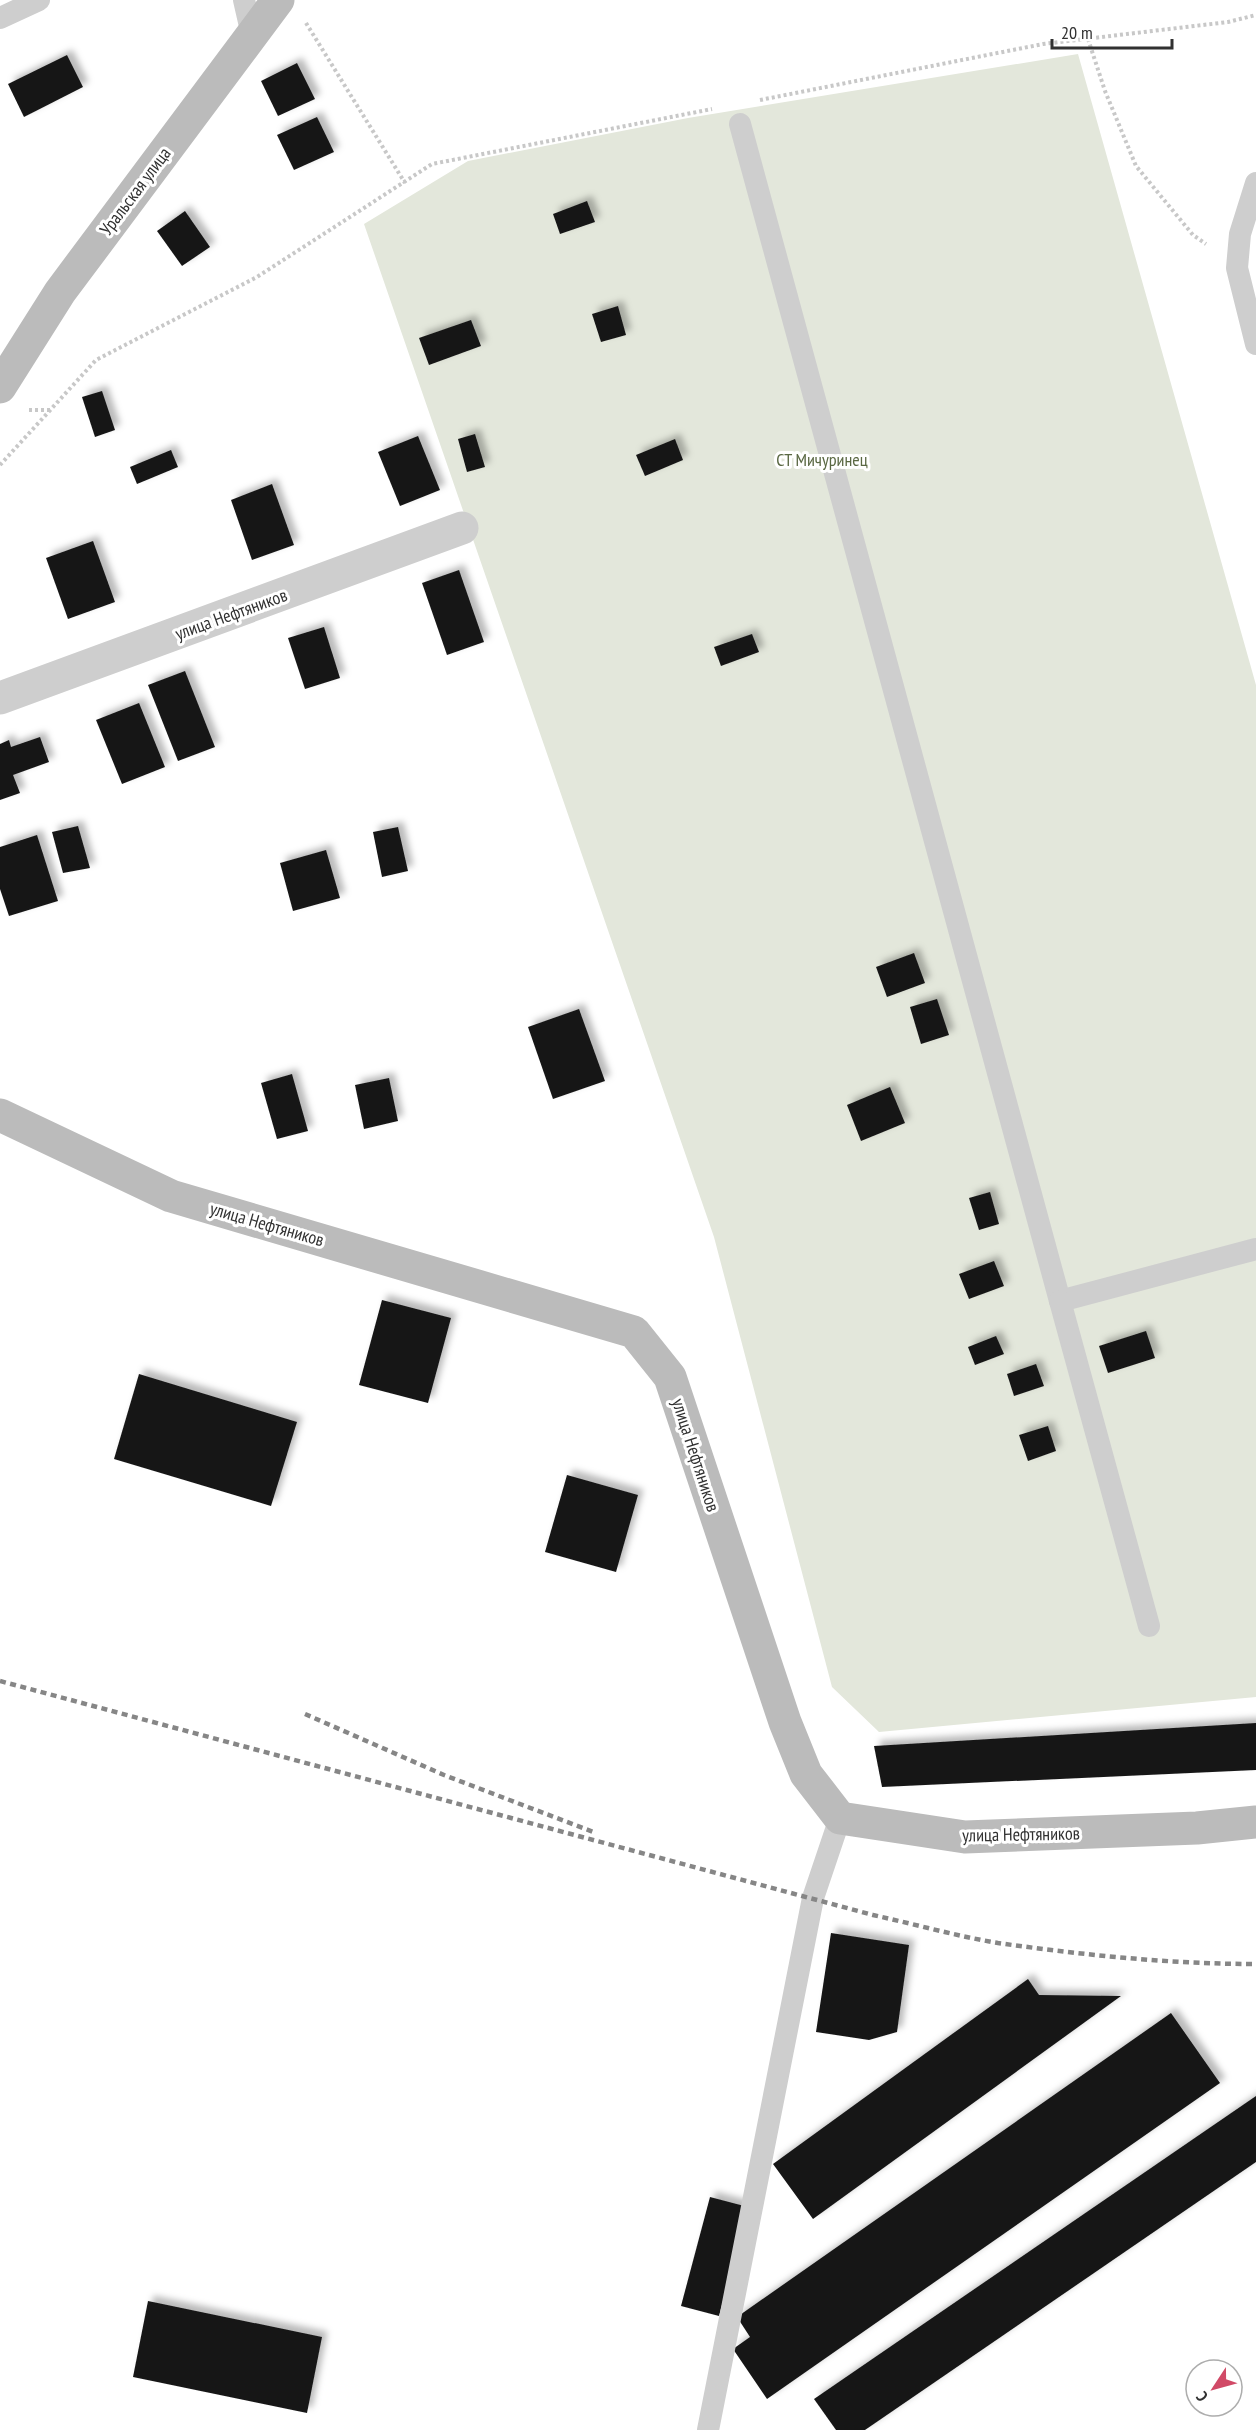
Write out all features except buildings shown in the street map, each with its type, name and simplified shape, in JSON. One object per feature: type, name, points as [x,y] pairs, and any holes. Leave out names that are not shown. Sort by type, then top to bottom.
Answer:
[{"type":"street","name":"Уральская улица","points":[[0,387],[60,292],[278,0]]},
{"type":"street","name":"улица Нефтяников","points":[[0,698],[462,528]]},
{"type":"street","name":"улица Нефтяников","points":[[0,1115],[171,1196],[634,1332],[670,1377],[785,1722],[806,1773],[840,1818],[965,1837],[1197,1828],[1256,1822]]},
{"type":"lane","points":[[0,18],[39,0]]},
{"type":"lane","points":[[244,0],[252,35]]},
{"type":"lane","points":[[740,124],[1149,1626]]},
{"type":"lane","points":[[1256,183],[1240,234],[1237,268],[1256,344]]},
{"type":"lane","points":[[1060,1301],[1256,1249]]},
{"type":"lane","points":[[708,2430],[813,1898],[840,1818]]},
{"type":"path","points":[[749,102],[1043,44],[1228,22],[1256,15]]},
{"type":"path","points":[[304,19],[405,183]]},
{"type":"path","points":[[1088,39],[1105,91],[1136,166],[1193,235],[1237,268]]},
{"type":"path","points":[[0,465],[96,360],[257,277],[366,204],[405,183],[432,164],[714,109]]},
{"type":"green space","name":"СТ Мичуринец","points":[[1078,54],[1256,685],[1256,1697],[879,1732],[832,1687],[714,1237],[364,224],[468,161],[688,118]]},
{"type":"railway","points":[[0,1681],[873,1915],[951,1933],[998,1943],[1094,1955],[1159,1961],[1256,1964]]},
{"type":"railway","points":[[305,1714],[444,1775],[596,1833]]}]
